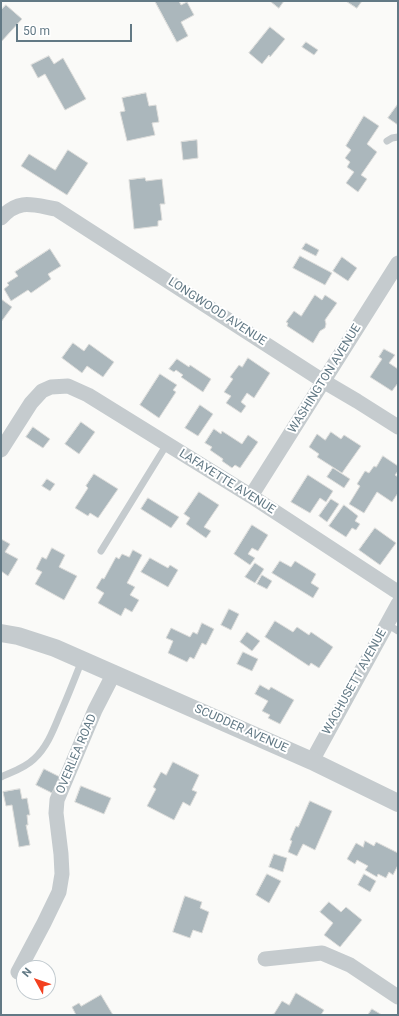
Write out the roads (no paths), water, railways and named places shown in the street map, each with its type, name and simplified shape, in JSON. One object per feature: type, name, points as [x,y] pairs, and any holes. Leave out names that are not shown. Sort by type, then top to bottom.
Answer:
[{"type":"street","name":"LONGWOOD AVENUE","points":[[1,217],[12,208],[25,203],[56,209],[323,381],[398,427]]},
{"type":"street","name":"WASHINGTON AVENUE","points":[[251,496],[398,263]]},
{"type":"street","name":"LAFAYETTE AVENUE","points":[[1,450],[31,403],[42,391],[51,387],[68,386],[88,395],[168,444],[398,592]]},
{"type":"street","name":"WACHUSETT AVENUE","points":[[312,761],[392,627],[398,604]]},
{"type":"street","name":"SCUDDER AVENUE","points":[[1,633],[18,636],[55,648],[82,659],[312,761],[398,803]]},
{"type":"street","name":"OVERLEA ROAD","points":[[24,960],[60,892],[62,867],[56,813],[57,800],[96,710],[114,673]]},
{"type":"street","points":[[265,959],[322,953],[350,965],[398,997]]},
{"type":"lane","points":[[387,141],[398,137]]},
{"type":"lane","points":[[101,551],[168,444]]},
{"type":"lane","points":[[1,777],[18,770],[33,760],[45,747],[70,693],[82,659]]}]
